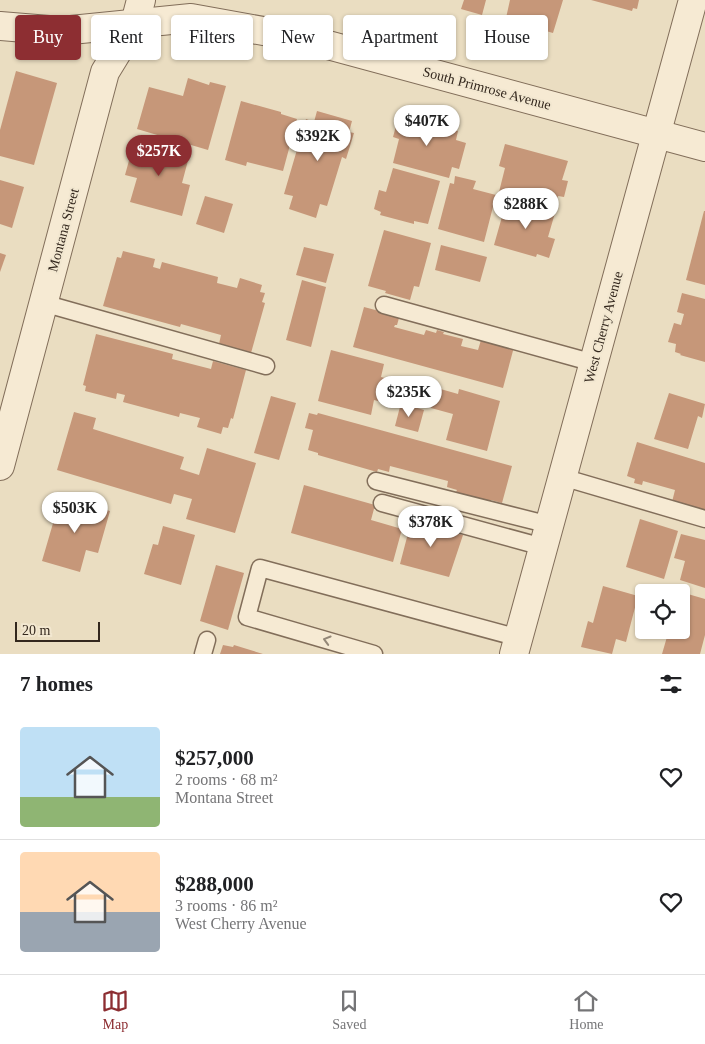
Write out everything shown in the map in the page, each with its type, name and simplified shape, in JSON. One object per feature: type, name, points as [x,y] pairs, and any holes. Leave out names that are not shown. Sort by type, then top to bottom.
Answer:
[{"type":"street","name":"West Cherry Avenue","points":[[516,646],[693,0]]},
{"type":"street","name":"South Primrose Avenue","points":[[0,26],[61,31],[138,12],[191,18],[302,38],[705,146]]},
{"type":"street","name":"Montana Street","points":[[0,466],[105,72],[138,12]]},
{"type":"lane","points":[[43,303],[266,366]]},
{"type":"lane","points":[[384,304],[594,363]]},
{"type":"lane","points":[[562,477],[705,518]]},
{"type":"lane","points":[[376,481],[546,536]]},
{"type":"lane","points":[[382,503],[546,536]]},
{"type":"lane","points":[[374,654],[247,617],[260,568],[516,646]]},
{"type":"building","points":[[464,0],[486,0],[482,15],[461,9]]},
{"type":"building","points":[[510,0],[563,0],[553,33],[548,32],[548,15],[507,15]]},
{"type":"building","points":[[591,0],[639,0],[637,9],[633,8],[632,11]]},
{"type":"building","points":[[16,71],[57,83],[34,165],[0,156],[0,130]]},
{"type":"building","points":[[188,78],[209,85],[210,82],[226,86],[208,150],[137,129],[149,87],[183,96]]},
{"type":"building","points":[[241,101],[281,112],[281,114],[297,119],[283,171],[247,162],[246,166],[225,160]]},
{"type":"building","points":[[317,111],[352,121],[349,132],[354,133],[346,159],[342,157],[327,206],[320,204],[316,218],[289,209],[293,196],[284,194],[306,119],[314,122]]},
{"type":"building","points":[[399,115],[458,131],[456,140],[466,143],[459,169],[452,167],[449,178],[393,163],[399,139],[393,137]]},
{"type":"building","points":[[135,139],[190,153],[182,183],[190,185],[182,216],[130,202],[137,178],[125,175]]},
{"type":"building","points":[[505,144],[568,161],[562,180],[568,181],[564,197],[558,196],[555,207],[499,192],[505,168],[499,166]]},
{"type":"building","points":[[393,168],[440,181],[428,224],[414,221],[414,224],[380,215],[381,212],[374,209],[379,190],[386,192]]},
{"type":"building","points":[[455,176],[476,181],[473,189],[496,195],[484,242],[438,229],[450,183],[454,184]]},
{"type":"building","points":[[0,180],[24,187],[12,228],[0,224]]},
{"type":"building","points":[[205,196],[233,204],[224,233],[196,224]]},
{"type":"building","points":[[507,199],[555,213],[548,237],[555,239],[549,258],[537,254],[536,257],[494,245]]},
{"type":"building","points":[[705,211],[705,285],[686,280]]},
{"type":"building","points":[[384,230],[431,243],[419,287],[414,286],[410,300],[368,286]]},
{"type":"building","points":[[441,245],[487,257],[480,282],[435,270]]},
{"type":"building","points":[[304,247],[334,254],[326,283],[296,275]]},
{"type":"building","points":[[123,251],[155,259],[153,267],[160,269],[162,262],[218,277],[217,283],[237,288],[240,278],[262,285],[260,292],[265,293],[262,302],[265,303],[251,353],[219,344],[221,335],[181,324],[180,327],[103,306],[117,257],[121,258]]},
{"type":"building","points":[[0,253],[6,255],[0,272]]},
{"type":"building","points":[[302,280],[326,287],[311,347],[286,340]]},
{"type":"building","points":[[682,293],[705,299],[705,362],[680,355],[675,352],[676,344],[668,342],[674,323],[681,325],[684,314],[677,312]]},
{"type":"building","points":[[364,307],[398,316],[397,325],[394,327],[424,335],[426,330],[436,333],[437,330],[444,332],[443,334],[463,339],[461,346],[478,350],[481,340],[514,347],[503,388],[353,347]]},
{"type":"building","points":[[96,334],[173,354],[172,359],[211,369],[213,361],[246,370],[233,419],[231,418],[228,428],[223,427],[221,434],[197,427],[200,418],[180,413],[179,417],[123,402],[125,395],[117,393],[116,399],[85,391],[86,386],[83,385]]},
{"type":"building","points":[[331,350],[384,364],[381,377],[388,379],[382,402],[374,400],[371,415],[318,401]]},
{"type":"building","points":[[437,388],[458,394],[459,389],[500,401],[487,451],[446,440],[453,414],[431,408]]},
{"type":"building","points":[[669,393],[705,404],[702,418],[698,416],[688,449],[654,439]]},
{"type":"building","points":[[271,396],[296,403],[279,460],[254,453]]},
{"type":"building","points":[[401,403],[424,410],[418,432],[395,426]]},
{"type":"building","points":[[74,412],[96,418],[93,429],[184,457],[180,469],[199,475],[207,448],[256,463],[235,533],[186,519],[192,499],[174,494],[171,504],[57,470]]},
{"type":"building","points":[[309,413],[317,415],[318,413],[512,466],[502,503],[491,500],[491,502],[456,492],[457,490],[447,487],[448,481],[390,466],[389,472],[378,469],[377,472],[318,455],[318,453],[308,450],[313,430],[305,428]]},
{"type":"building","points":[[637,442],[705,463],[705,512],[672,502],[675,490],[643,481],[642,485],[634,483],[635,479],[627,476]]},
{"type":"building","points":[[304,485],[375,505],[371,520],[402,529],[393,562],[291,533]]},
{"type":"building","points":[[61,496],[110,511],[98,553],[86,550],[80,572],[42,561]]},
{"type":"building","points":[[412,518],[452,529],[451,532],[463,535],[449,577],[400,564]]},
{"type":"building","points":[[640,519],[678,531],[664,579],[626,567]]},
{"type":"building","points":[[163,526],[195,535],[181,585],[144,574],[153,544],[158,545]]},
{"type":"building","points":[[681,534],[705,540],[705,588],[680,580],[685,561],[674,558]]},
{"type":"building","points":[[216,565],[244,573],[228,630],[200,621]]},
{"type":"building","points":[[603,586],[635,595],[635,608],[626,642],[616,639],[612,654],[581,647],[588,621],[593,623]]},
{"type":"building","points":[[690,595],[705,599],[705,635],[700,654],[662,654],[666,639],[690,639]]},
{"type":"building","points":[[223,645],[233,647],[234,645],[263,654],[220,654]]}]
